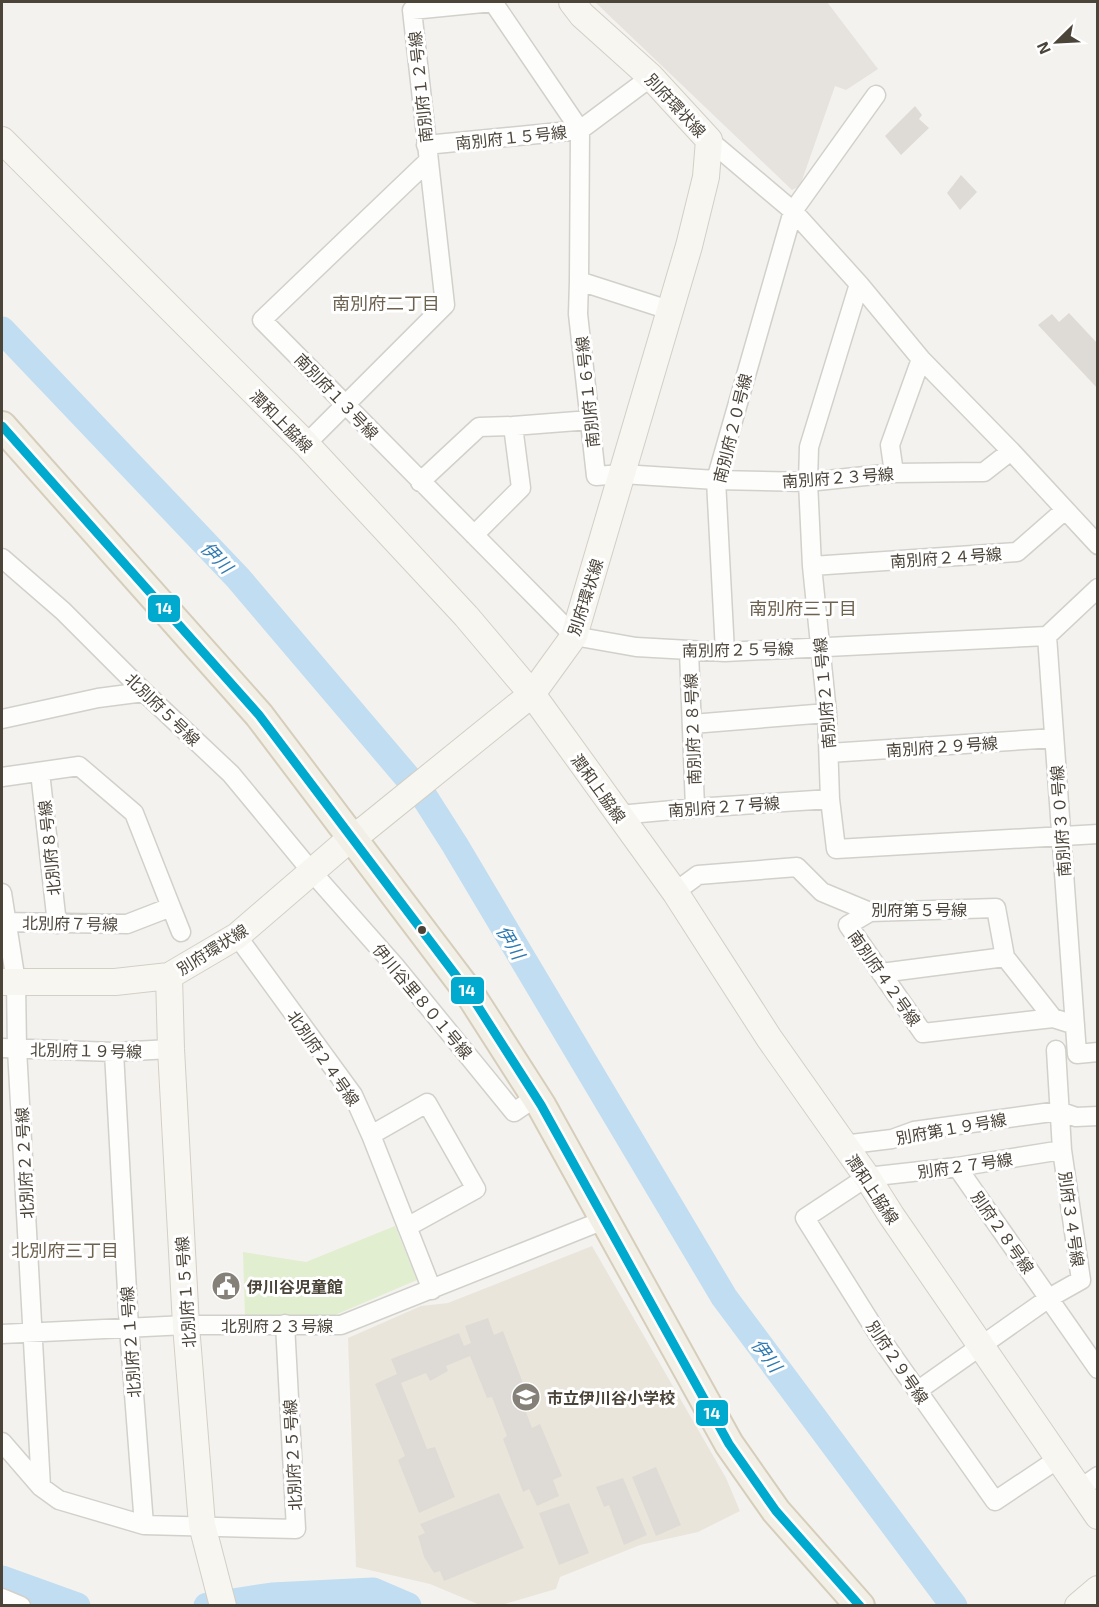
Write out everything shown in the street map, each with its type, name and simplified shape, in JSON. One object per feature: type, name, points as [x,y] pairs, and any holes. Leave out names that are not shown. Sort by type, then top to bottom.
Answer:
[{"type":"main road","points":[[2,426],[260,715],[358,833],[470,994],[536,1097],[729,1444],[776,1511],[860,1605]]},
{"type":"street","name":"南別府１２号線","points":[[306,444],[446,305],[412,10],[493,2],[580,130]]},
{"type":"street","name":"別府環状線","points":[[9,982],[115,982],[169,976],[237,936],[358,833],[532,694],[574,636],[688,246],[706,177],[709,140],[651,77],[582,15],[572,2]]},
{"type":"street","name":"南別府１５号線","points":[[427,153],[580,130],[651,77]]},
{"type":"street","name":"南別府２０号線","points":[[725,652],[716,480],[793,211],[876,95]]},
{"type":"street","points":[[580,130],[579,281],[669,310]]},
{"type":"street","name":"潤和上脇線","points":[[2,140],[306,444],[465,616],[532,694],[675,892],[769,1038],[867,1176],[891,1215],[1058,1459],[1088,1483],[1098,1516]]},
{"type":"street","points":[[709,140],[793,211],[859,284],[921,359],[1011,450],[1098,545]]},
{"type":"street","name":"南別府１３号線","points":[[427,153],[262,320],[574,636]]},
{"type":"street","name":"南別府１６号線","points":[[579,281],[578,314],[596,476],[622,474]]},
{"type":"street","name":"南別府２１号線","points":[[859,284],[809,447],[808,482],[812,566],[827,713],[830,799],[837,849],[1098,834]]},
{"type":"street","points":[[894,473],[890,445],[921,359]]},
{"type":"street","points":[[420,482],[479,427],[590,420]]},
{"type":"street","points":[[474,536],[521,488],[513,426]]},
{"type":"street","name":"南別府２３号線","points":[[622,474],[716,480],[808,482],[894,473],[984,472],[1011,450]]},
{"type":"street","name":"南別府２４号線","points":[[812,566],[1017,552],[1065,510]]},
{"type":"street","name":"北別府５号線","points":[[2,558],[63,611],[231,774],[312,872]]},
{"type":"street","points":[[1047,636],[1098,588]]},
{"type":"street","name":"南別府２５号線","points":[[574,636],[636,647],[725,652],[1047,636]]},
{"type":"street","name":"南別府３０号線","points":[[1047,636],[1077,1054],[1098,1052]]},
{"type":"street","name":"南別府２８号線","points":[[689,651],[695,808]]},
{"type":"street","points":[[2,719],[98,698],[144,692]]},
{"type":"street","points":[[692,724],[827,713]]},
{"type":"street","name":"南別府２９号線","points":[[829,753],[1054,738]]},
{"type":"street","points":[[2,777],[79,766],[134,813],[182,932]]},
{"type":"street","name":"北別府８号線","points":[[40,772],[57,924]]},
{"type":"street","name":"南別府２７号線","points":[[619,815],[830,799]]},
{"type":"street","name":"別府第５号線","points":[[675,892],[698,875],[797,867],[822,892],[870,912],[996,908],[1005,957],[1053,1018]]},
{"type":"street","name":"伊川谷里８０１号線","points":[[312,872],[395,966],[514,1112],[536,1097]]},
{"type":"street","name":"北別府２２号線","points":[[2,893],[9,982],[9,1048],[34,1332],[41,1487]]},
{"type":"street","name":"北別府７号線","points":[[4,922],[127,924],[171,907]]},
{"type":"street","name":"南別府４２号線","points":[[870,912],[848,925],[923,1033],[1053,1018]]},
{"type":"street","name":"北別府２４号線","points":[[237,936],[353,1095],[432,1290]]},
{"type":"street","points":[[881,973],[1005,957]]},
{"type":"street","name":"北別府１５号線","points":[[169,976],[186,1325],[202,1525],[221,1598]]},
{"type":"street","points":[[1053,1018],[1075,1025]]},
{"type":"street","name":"北別府１９号線","points":[[9,1048],[114,1052],[171,1050]]},
{"type":"street","points":[[1056,1050],[1059,1110],[1076,1117],[1098,1116]]},
{"type":"street","name":"北別府２１号線","points":[[114,1052],[129,1328],[144,1525]]},
{"type":"street","points":[[371,1135],[427,1103],[476,1189],[407,1227]]},
{"type":"street","name":"別府第１９号線","points":[[843,1145],[892,1139],[914,1131],[1059,1110]]},
{"type":"street","name":"別府３４号線","points":[[917,1391],[1049,1298],[1081,1280],[1062,1150],[1059,1110]]},
{"type":"street","name":"別府２７号線","points":[[867,1176],[957,1167],[1062,1150]]},
{"type":"street","name":"別府２８号線","points":[[957,1167],[1098,1370]]},
{"type":"street","name":"別府２９号線","points":[[867,1176],[806,1218],[881,1339],[995,1501],[1058,1459]]},
{"type":"street","name":"北別府２３号線","points":[[2,1334],[186,1325],[341,1325],[604,1220]]},
{"type":"street","name":"北別府２５号線","points":[[202,1525],[296,1528],[285,1324]]},
{"type":"street","points":[[2,1442],[41,1487],[59,1500],[144,1525],[202,1525]]},
{"type":"street","points":[[1078,1605],[1098,1589]]},
{"type":"street","points":[[2,1598],[21,1605]]},
{"type":"shaded area","points":[[595,2],[827,2],[878,69],[846,90],[835,86],[800,186],[792,190]]},
{"type":"shaded area","points":[[592,1246],[726,1478],[740,1511],[698,1532],[640,1545],[560,1577],[556,1589],[501,1605],[480,1605],[430,1584],[356,1567],[348,1338],[421,1306],[448,1303]]},
{"type":"green space","points":[[395,1226],[417,1280],[335,1315],[245,1316],[243,1252],[306,1262]]},
{"type":"building","points":[[915,106],[922,115],[919,119],[929,128],[901,155],[885,136]]},
{"type":"building","points":[[961,175],[977,192],[960,210],[947,193]]},
{"type":"building","points":[[1069,313],[1098,344],[1098,389],[1038,325],[1052,314],[1059,322]]},
{"type":"building","points":[[488,1318],[494,1335],[503,1331],[523,1383],[516,1386],[532,1428],[540,1424],[562,1476],[553,1480],[559,1496],[537,1506],[529,1489],[523,1492],[503,1439],[507,1436],[492,1397],[487,1398],[470,1356],[446,1366],[448,1371],[430,1381],[426,1373],[401,1383],[427,1449],[435,1447],[455,1497],[419,1513],[398,1460],[405,1456],[375,1384],[397,1374],[391,1359],[459,1333],[464,1346],[471,1343],[465,1326]]},
{"type":"building","points":[[656,1467],[681,1525],[656,1536],[632,1477]]},
{"type":"building","points":[[623,1478],[647,1535],[624,1545],[609,1505],[604,1507],[596,1487]]},
{"type":"building","points":[[499,1493],[524,1548],[444,1581],[440,1571],[434,1573],[424,1557],[418,1536],[425,1533],[420,1524]]},
{"type":"building","points":[[569,1503],[589,1553],[559,1565],[539,1513]]},
{"type":"waterway","name":"伊川","points":[[2,330],[238,578],[425,798],[724,1297],[954,1606]]},
{"type":"waterway","points":[[2,1579],[77,1606]]},
{"type":"waterway","points":[[207,1606],[272,1596],[373,1591],[408,1606]]},
{"type":"transit line","name":"14","points":[[2,426],[259,715],[470,994],[541,1105],[729,1444],[776,1511],[860,1606]]},
{"type":"place","name":"伊川谷児童館","points":[[226,1286]]},
{"type":"place","name":"市立伊川谷小学校","points":[[526,1397]]},
{"type":"district","name":"南別府二丁目","points":[[386,303]]},
{"type":"district","name":"南別府三丁目","points":[[803,608]]},
{"type":"district","name":"北別府三丁目","points":[[65,1250]]}]
